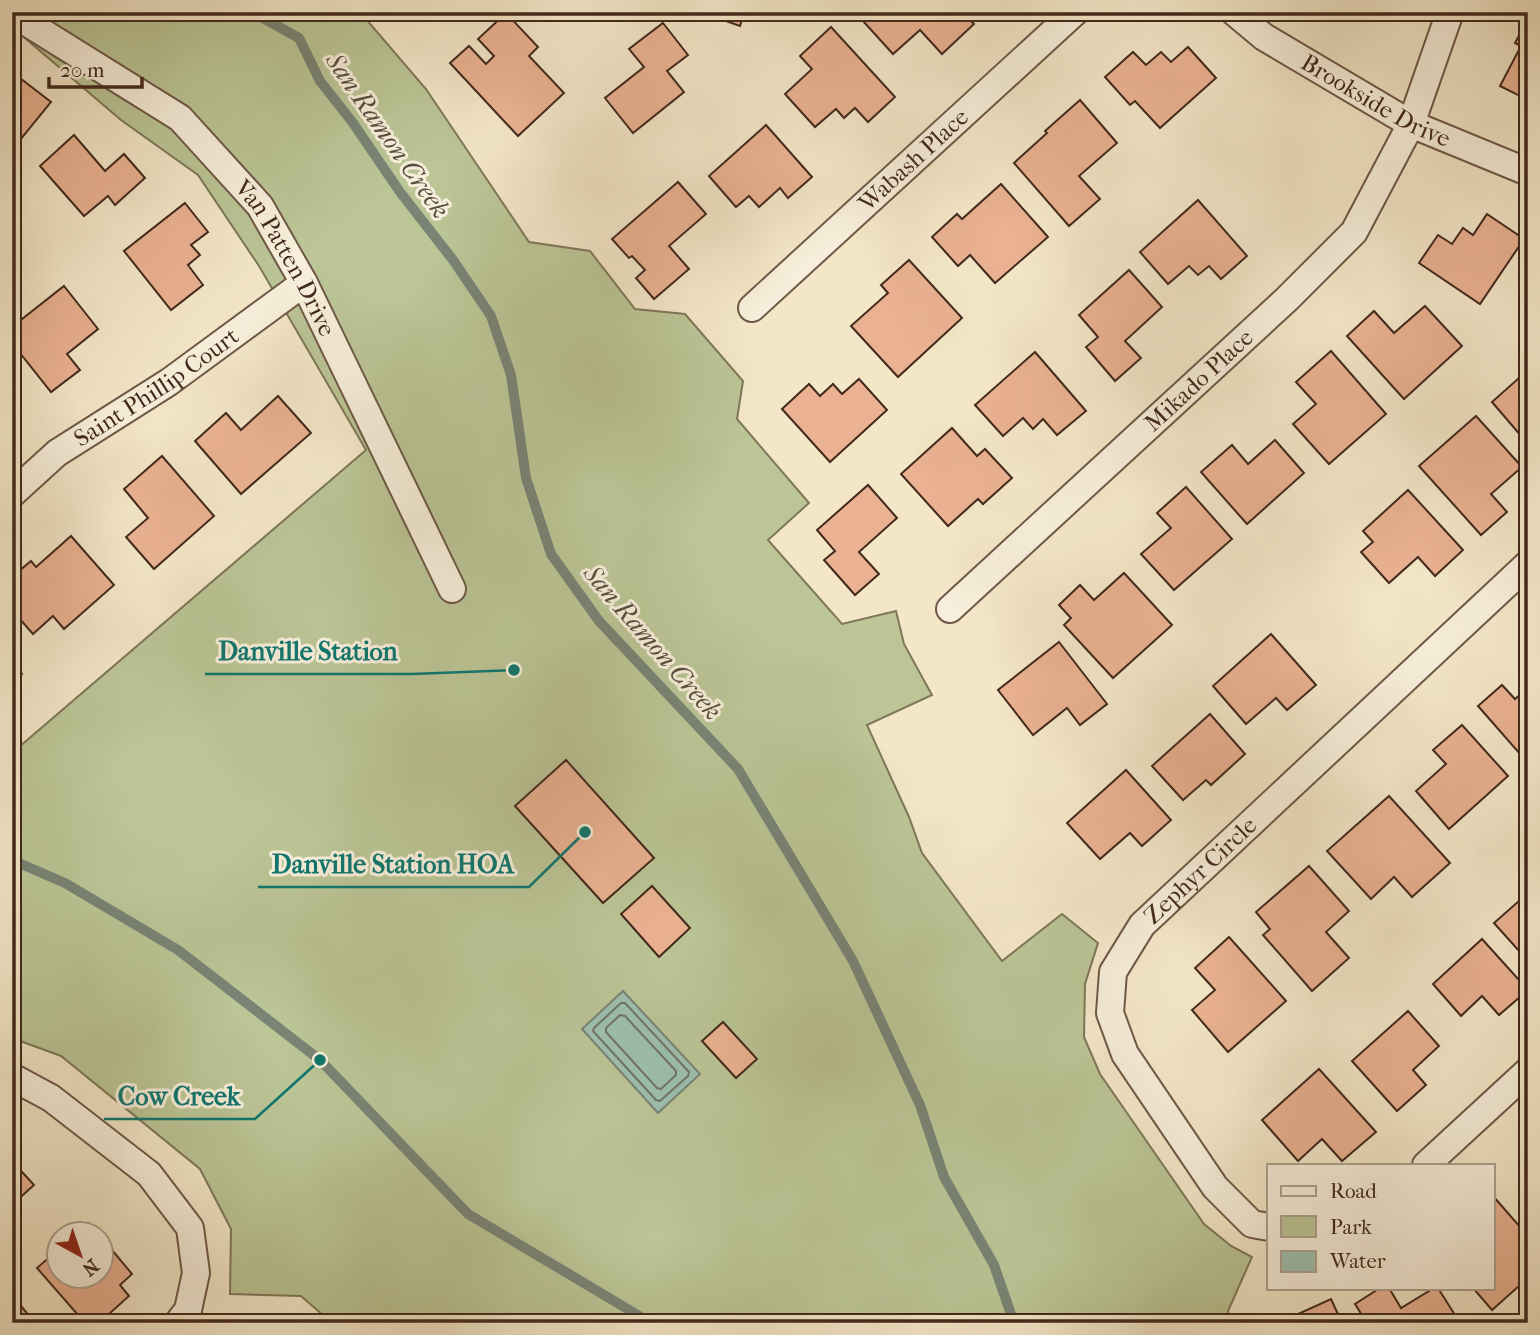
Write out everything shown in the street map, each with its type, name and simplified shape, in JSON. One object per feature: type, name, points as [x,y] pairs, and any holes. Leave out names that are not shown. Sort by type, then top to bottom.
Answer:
[{"type":"street","name":"Van Patten Drive","points":[[15,12],[26,22],[180,118],[260,206],[304,283],[452,589]]},
{"type":"street","name":"Wabash Place","points":[[752,308],[1075,12]]},
{"type":"street","name":"Brookside Drive","points":[[1234,12],[1264,37],[1411,124],[1528,173]]},
{"type":"street","name":"Mikado Place","points":[[950,608],[1287,299],[1354,232],[1411,124],[1450,12]]},
{"type":"street","name":"Saint Phillip Court","points":[[12,494],[57,453],[169,382],[304,283]]},
{"type":"street","name":"Zephyr Circle","points":[[1267,1227],[1252,1224],[1215,1186],[1125,1054],[1110,1013],[1113,972],[1142,925],[1528,564]]},
{"type":"street","points":[[1427,1164],[1528,1071]]},
{"type":"street","points":[[12,1077],[51,1098],[149,1174],[190,1228],[196,1273],[188,1310],[178,1323]]},
{"type":"green space","points":[[12,12],[360,12],[426,89],[529,242],[590,251],[635,309],[685,314],[743,381],[737,419],[809,503],[768,540],[842,624],[896,611],[904,644],[932,695],[867,725],[909,817],[922,853],[1002,961],[1062,914],[1098,943],[1085,984],[1084,1037],[1100,1074],[1204,1224],[1231,1246],[1252,1257],[1228,1311],[1232,1323],[332,1323],[301,1296],[230,1294],[231,1229],[200,1169],[61,1056],[12,1038],[12,753],[366,450],[259,266],[198,175],[121,120],[12,27]]},
{"type":"water","points":[[623,991],[700,1074],[658,1113],[582,1029]]},
{"type":"building","points":[[700,12],[744,12],[740,26]]},
{"type":"building","points":[[873,12],[962,12],[974,24],[942,54],[920,30],[893,54],[863,21]]},
{"type":"building","points":[[506,13],[538,47],[529,56],[564,93],[518,136],[450,63],[469,46],[486,64],[494,56],[478,39]]},
{"type":"building","points":[[1528,18],[1528,100],[1500,86],[1521,46],[1515,43]]},
{"type":"building","points":[[663,23],[688,55],[667,71],[684,92],[633,133],[605,98],[644,67],[629,49]]},
{"type":"building","points":[[831,27],[895,97],[868,122],[855,108],[844,118],[836,109],[815,127],[785,94],[812,69],[800,56]]},
{"type":"building","points":[[1188,47],[1216,78],[1160,128],[1135,101],[1130,105],[1105,77],[1133,52],[1146,65],[1161,52],[1171,62]]},
{"type":"building","points":[[16,75],[51,102],[12,150],[12,80]]},
{"type":"building","points":[[1080,100],[1117,143],[1079,176],[1100,199],[1069,226],[1014,163]]},
{"type":"building","points":[[766,125],[812,177],[788,198],[780,188],[759,207],[749,196],[736,207],[709,176]]},
{"type":"building","points":[[74,135],[105,171],[124,154],[145,178],[115,205],[108,196],[84,216],[40,166]]},
{"type":"building","points":[[678,182],[706,214],[669,246],[689,269],[654,299],[636,278],[645,270],[632,256],[629,258],[612,239]]},
{"type":"building","points":[[1001,184],[1048,237],[995,283],[970,255],[958,266],[932,237],[957,214],[962,219]]},
{"type":"building","points":[[1198,200],[1247,256],[1221,279],[1209,266],[1198,275],[1189,266],[1168,284],[1140,252]]},
{"type":"building","points":[[185,203],[208,232],[191,245],[200,255],[188,265],[203,285],[171,310],[124,251]]},
{"type":"building","points":[[1487,214],[1524,239],[1480,304],[1419,263],[1438,235],[1452,244],[1463,228],[1473,235]]},
{"type":"building","points":[[909,260],[962,318],[898,377],[851,326],[888,293],[881,285]]},
{"type":"building","points":[[1129,270],[1162,307],[1125,341],[1141,358],[1115,381],[1086,347],[1098,337],[1079,315]]},
{"type":"building","points":[[64,286],[98,329],[67,354],[80,370],[51,392],[12,343],[12,327]]},
{"type":"building","points":[[1425,306],[1462,346],[1404,399],[1347,336],[1374,311],[1394,333]]},
{"type":"building","points":[[1331,351],[1386,414],[1329,464],[1293,424],[1316,404],[1296,382]]},
{"type":"building","points":[[1035,352],[1086,411],[1057,435],[1043,419],[1033,429],[1023,418],[1003,436],[975,405]]},
{"type":"building","points":[[1528,370],[1528,432],[1522,437],[1492,402]]},
{"type":"building","points":[[859,379],[887,410],[830,462],[782,409],[809,384],[820,396],[833,384],[842,394]]},
{"type":"building","points":[[278,396],[311,433],[241,494],[195,441],[226,413],[241,430]]},
{"type":"building","points":[[1476,416],[1522,467],[1491,494],[1507,512],[1481,535],[1419,466]]},
{"type":"building","points":[[952,428],[977,456],[985,449],[1012,478],[983,504],[978,499],[948,526],[901,474]]},
{"type":"building","points":[[1275,440],[1304,473],[1247,524],[1201,472],[1232,445],[1248,464]]},
{"type":"building","points":[[162,456],[214,516],[154,569],[126,537],[148,518],[124,489]]},
{"type":"building","points":[[868,485],[897,518],[859,552],[879,574],[855,595],[824,560],[835,551],[817,530]]},
{"type":"building","points":[[1186,487],[1232,539],[1174,590],[1141,554],[1171,528],[1157,513]]},
{"type":"building","points":[[1408,490],[1463,550],[1435,576],[1418,557],[1389,583],[1361,552],[1373,542],[1363,531]]},
{"type":"building","points":[[71,536],[114,585],[64,629],[53,616],[33,634],[12,610],[12,577],[31,561],[36,567]]},
{"type":"building","points":[[1124,573],[1172,625],[1113,678],[1064,625],[1071,618],[1059,605],[1080,585],[1094,600]]},
{"type":"building","points":[[1271,634],[1316,685],[1287,710],[1276,698],[1246,724],[1213,686]]},
{"type":"building","points":[[1059,642],[1107,704],[1080,725],[1067,708],[1033,735],[998,690]]},
{"type":"building","points":[[12,663],[22,674],[12,683]]},
{"type":"building","points":[[1502,685],[1515,699],[1528,688],[1528,763],[1478,706]]},
{"type":"building","points":[[1210,714],[1245,754],[1211,785],[1206,780],[1183,800],[1152,766]]},
{"type":"building","points":[[1462,725],[1508,776],[1449,829],[1416,791],[1446,764],[1433,750]]},
{"type":"building","points":[[566,760],[654,858],[603,903],[515,806]]},
{"type":"building","points":[[1126,770],[1171,820],[1142,846],[1130,833],[1100,859],[1067,823]]},
{"type":"building","points":[[1389,796],[1450,863],[1412,897],[1394,877],[1371,899],[1327,851]]},
{"type":"building","points":[[1309,866],[1349,911],[1326,932],[1349,958],[1312,991],[1263,935],[1270,929],[1256,912]]},
{"type":"building","points":[[652,886],[690,928],[659,957],[621,914]]},
{"type":"building","points":[[1528,893],[1528,961],[1494,923]]},
{"type":"building","points":[[1229,937],[1286,1001],[1228,1052],[1192,1010],[1215,990],[1195,968]]},
{"type":"building","points":[[1482,939],[1528,990],[1499,1015],[1482,996],[1461,1016],[1433,984]]},
{"type":"building","points":[[1408,1011],[1439,1046],[1413,1070],[1426,1085],[1397,1111],[1352,1061]]},
{"type":"building","points":[[723,1022],[757,1059],[736,1078],[702,1041]]},
{"type":"building","points":[[1319,1069],[1376,1132],[1342,1161],[1322,1139],[1298,1161],[1262,1120]]},
{"type":"building","points":[[12,1161],[34,1185],[12,1205]]},
{"type":"building","points":[[1494,1197],[1528,1236],[1528,1278],[1492,1310],[1475,1290],[1494,1290]]},
{"type":"building","points":[[116,1255],[132,1274],[120,1285],[129,1296],[99,1323],[85,1323],[56,1290],[116,1290]]},
{"type":"building","points":[[46,1260],[46,1278],[37,1268]]},
{"type":"building","points":[[1377,1290],[1390,1290],[1401,1308],[1431,1290],[1439,1290],[1460,1323],[1367,1323],[1355,1304]]},
{"type":"building","points":[[12,1295],[35,1323],[12,1323]]},
{"type":"building","points":[[1331,1299],[1342,1323],[1302,1323],[1298,1314]]},
{"type":"waterway","name":"San Ramon Creek","points":[[252,12],[299,38],[320,81],[453,260],[491,316],[511,375],[526,478],[551,554],[599,621],[738,769],[853,961],[920,1105],[944,1177],[994,1265],[1014,1323]]},
{"type":"waterway","points":[[12,860],[65,883],[178,950],[320,1060],[468,1214],[655,1323]]},
{"type":"place","name":"Danville Station","points":[[514,670]]},
{"type":"place","name":"Danville Station HOA","points":[[585,832]]},
{"type":"place","name":"Cow Creek","points":[[320,1060]]}]
